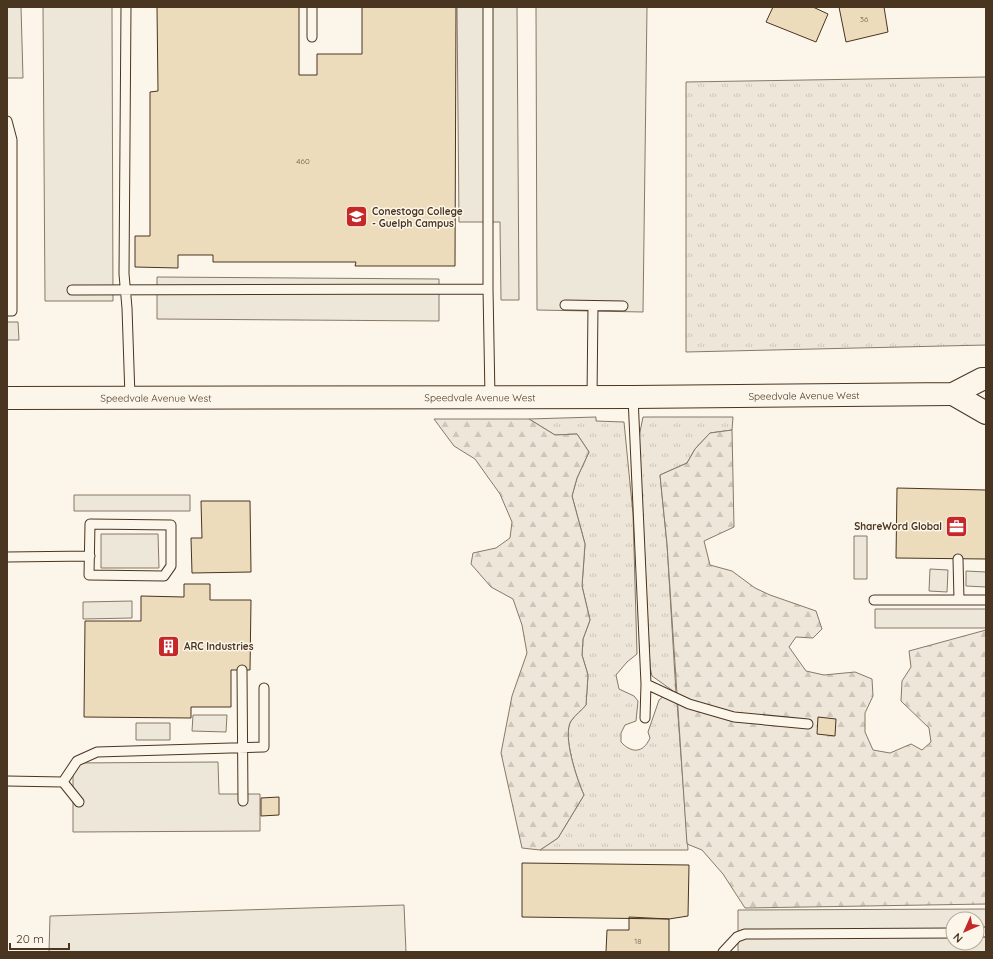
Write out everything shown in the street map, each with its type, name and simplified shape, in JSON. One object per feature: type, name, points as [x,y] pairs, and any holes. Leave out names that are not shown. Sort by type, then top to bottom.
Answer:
[{"type":"main road","name":"Speedvale Avenue West","points":[[7,398],[633,397],[953,394],[982,379],[986,380]]},
{"type":"main road","points":[[953,394],[986,413]]},
{"type":"lane","points":[[126,7],[124,274],[127,308],[130,397]]},
{"type":"lane","points":[[312,7],[312,37]]},
{"type":"lane","points":[[488,7],[488,289],[490,397]]},
{"type":"lane","points":[[7,121],[12,140],[12,311],[7,311]]},
{"type":"lane","points":[[72,290],[488,289]]},
{"type":"lane","points":[[565,305],[623,306]]},
{"type":"lane","points":[[592,397],[594,306]]},
{"type":"lane","points":[[633,397],[646,684],[645,718]]},
{"type":"lane","points":[[90,524],[171,525],[171,566],[164,576],[90,575],[90,556],[90,524]]},
{"type":"lane","points":[[7,557],[90,556]]},
{"type":"lane","points":[[958,559],[959,600]]},
{"type":"lane","points":[[874,600],[986,600]]},
{"type":"lane","points":[[242,670],[243,801]]},
{"type":"lane","points":[[646,684],[689,704],[734,717],[808,724]]},
{"type":"lane","points":[[63,782],[77,761],[97,752],[264,747],[264,688]]},
{"type":"lane","points":[[7,781],[63,782]]},
{"type":"lane","points":[[63,782],[79,802]]},
{"type":"lane","points":[[723,952],[736,937],[745,934],[945,932]]},
{"type":"green space","points":[[986,77],[986,345],[686,352],[686,82]]},
{"type":"green space","points":[[596,417],[596,421],[624,422],[633,514],[637,654],[627,662],[616,675],[619,689],[634,696],[638,701],[636,721],[625,725],[621,733],[621,742],[633,750],[644,747],[650,738],[648,732],[659,700],[664,696],[677,702],[688,850],[540,850],[558,838],[584,795],[574,769],[568,736],[571,721],[586,705],[588,675],[582,655],[583,639],[590,620],[582,586],[585,544],[572,496],[577,478],[589,452],[577,434],[555,435],[529,419]]},
{"type":"green space","points":[[643,417],[733,417],[732,430],[710,433],[695,449],[687,463],[660,475],[667,544],[676,693],[652,676],[650,667],[639,437]]},
{"type":"green space","points":[[434,419],[529,419],[555,435],[577,434],[589,452],[577,478],[572,496],[585,544],[582,586],[590,620],[583,639],[582,655],[588,675],[586,705],[571,721],[568,736],[574,769],[584,795],[558,838],[540,850],[522,848],[501,753],[512,696],[527,653],[522,625],[513,599],[491,587],[471,564],[473,553],[496,548],[510,538],[512,522],[500,494],[475,459],[454,446]]},
{"type":"green space","points":[[732,430],[734,527],[704,541],[710,565],[732,571],[755,588],[770,595],[816,611],[822,629],[813,638],[796,637],[789,647],[806,671],[824,675],[855,672],[872,679],[873,696],[865,713],[865,732],[873,750],[890,753],[911,744],[922,750],[931,742],[929,728],[901,701],[902,681],[911,667],[909,651],[986,630],[986,904],[745,908],[723,874],[702,850],[687,844],[667,544],[660,475],[687,463],[695,449],[710,433]]},
{"type":"shaded area","points":[[7,7],[21,7],[23,78],[7,78]]},
{"type":"shaded area","points":[[43,7],[112,7],[113,301],[45,301]]},
{"type":"shaded area","points":[[457,7],[517,7],[519,300],[501,300],[500,222],[459,222]]},
{"type":"shaded area","points":[[536,7],[647,7],[643,312],[537,310]]},
{"type":"shaded area","points":[[157,277],[439,279],[439,321],[157,319]]},
{"type":"shaded area","points":[[7,322],[18,322],[19,340],[7,340]]},
{"type":"shaded area","points":[[74,495],[190,495],[190,511],[74,511]]},
{"type":"shaded area","points":[[101,534],[158,534],[159,568],[101,568]]},
{"type":"shaded area","points":[[854,536],[867,536],[867,579],[854,579]]},
{"type":"shaded area","points":[[930,569],[948,570],[947,592],[929,591]]},
{"type":"shaded area","points":[[966,571],[986,572],[986,587],[966,586]]},
{"type":"shaded area","points":[[132,601],[132,618],[83,619],[83,602]]},
{"type":"shaded area","points":[[875,609],[986,609],[986,628],[875,628]]},
{"type":"shaded area","points":[[193,715],[227,715],[226,732],[192,731]]},
{"type":"shaded area","points":[[136,723],[170,723],[170,740],[136,740]]},
{"type":"shaded area","points":[[218,762],[219,794],[260,794],[260,831],[73,832],[73,763]]},
{"type":"shaded area","points":[[404,905],[406,952],[49,952],[50,916]]},
{"type":"shaded area","points":[[986,909],[986,952],[738,952],[738,910]]},
{"type":"building","points":[[157,7],[299,7],[299,75],[317,75],[317,54],[362,54],[362,7],[456,7],[455,266],[355,266],[356,262],[213,262],[213,255],[178,255],[178,268],[135,267],[135,236],[150,236],[150,92],[158,91]]},
{"type":"building","points":[[773,7],[813,7],[828,14],[816,42],[766,22]]},
{"type":"building","points":[[839,7],[884,7],[888,32],[846,42]]},
{"type":"building","points":[[897,488],[986,490],[986,559],[896,558]]},
{"type":"building","points":[[201,501],[250,501],[251,572],[192,573],[191,538],[202,538]]},
{"type":"building","name":"ARC Industries","points":[[184,584],[210,584],[210,600],[251,600],[250,670],[231,670],[231,707],[191,707],[191,718],[84,717],[85,621],[141,621],[141,596],[184,597]]},
{"type":"building","points":[[818,717],[836,719],[835,736],[817,734]]},
{"type":"building","points":[[279,797],[279,815],[261,816],[261,798]]},
{"type":"building","points":[[522,863],[689,865],[688,916],[669,919],[522,917]]},
{"type":"building","points":[[629,917],[669,919],[669,952],[606,952],[607,930],[629,930]]},
{"type":"place","name":"Conestoga College - Guelph Campus","points":[[357,217]]},
{"type":"place","name":"ShareWord Global","points":[[957,526]]},
{"type":"place","name":"ARC Industries","points":[[168,646]]}]
